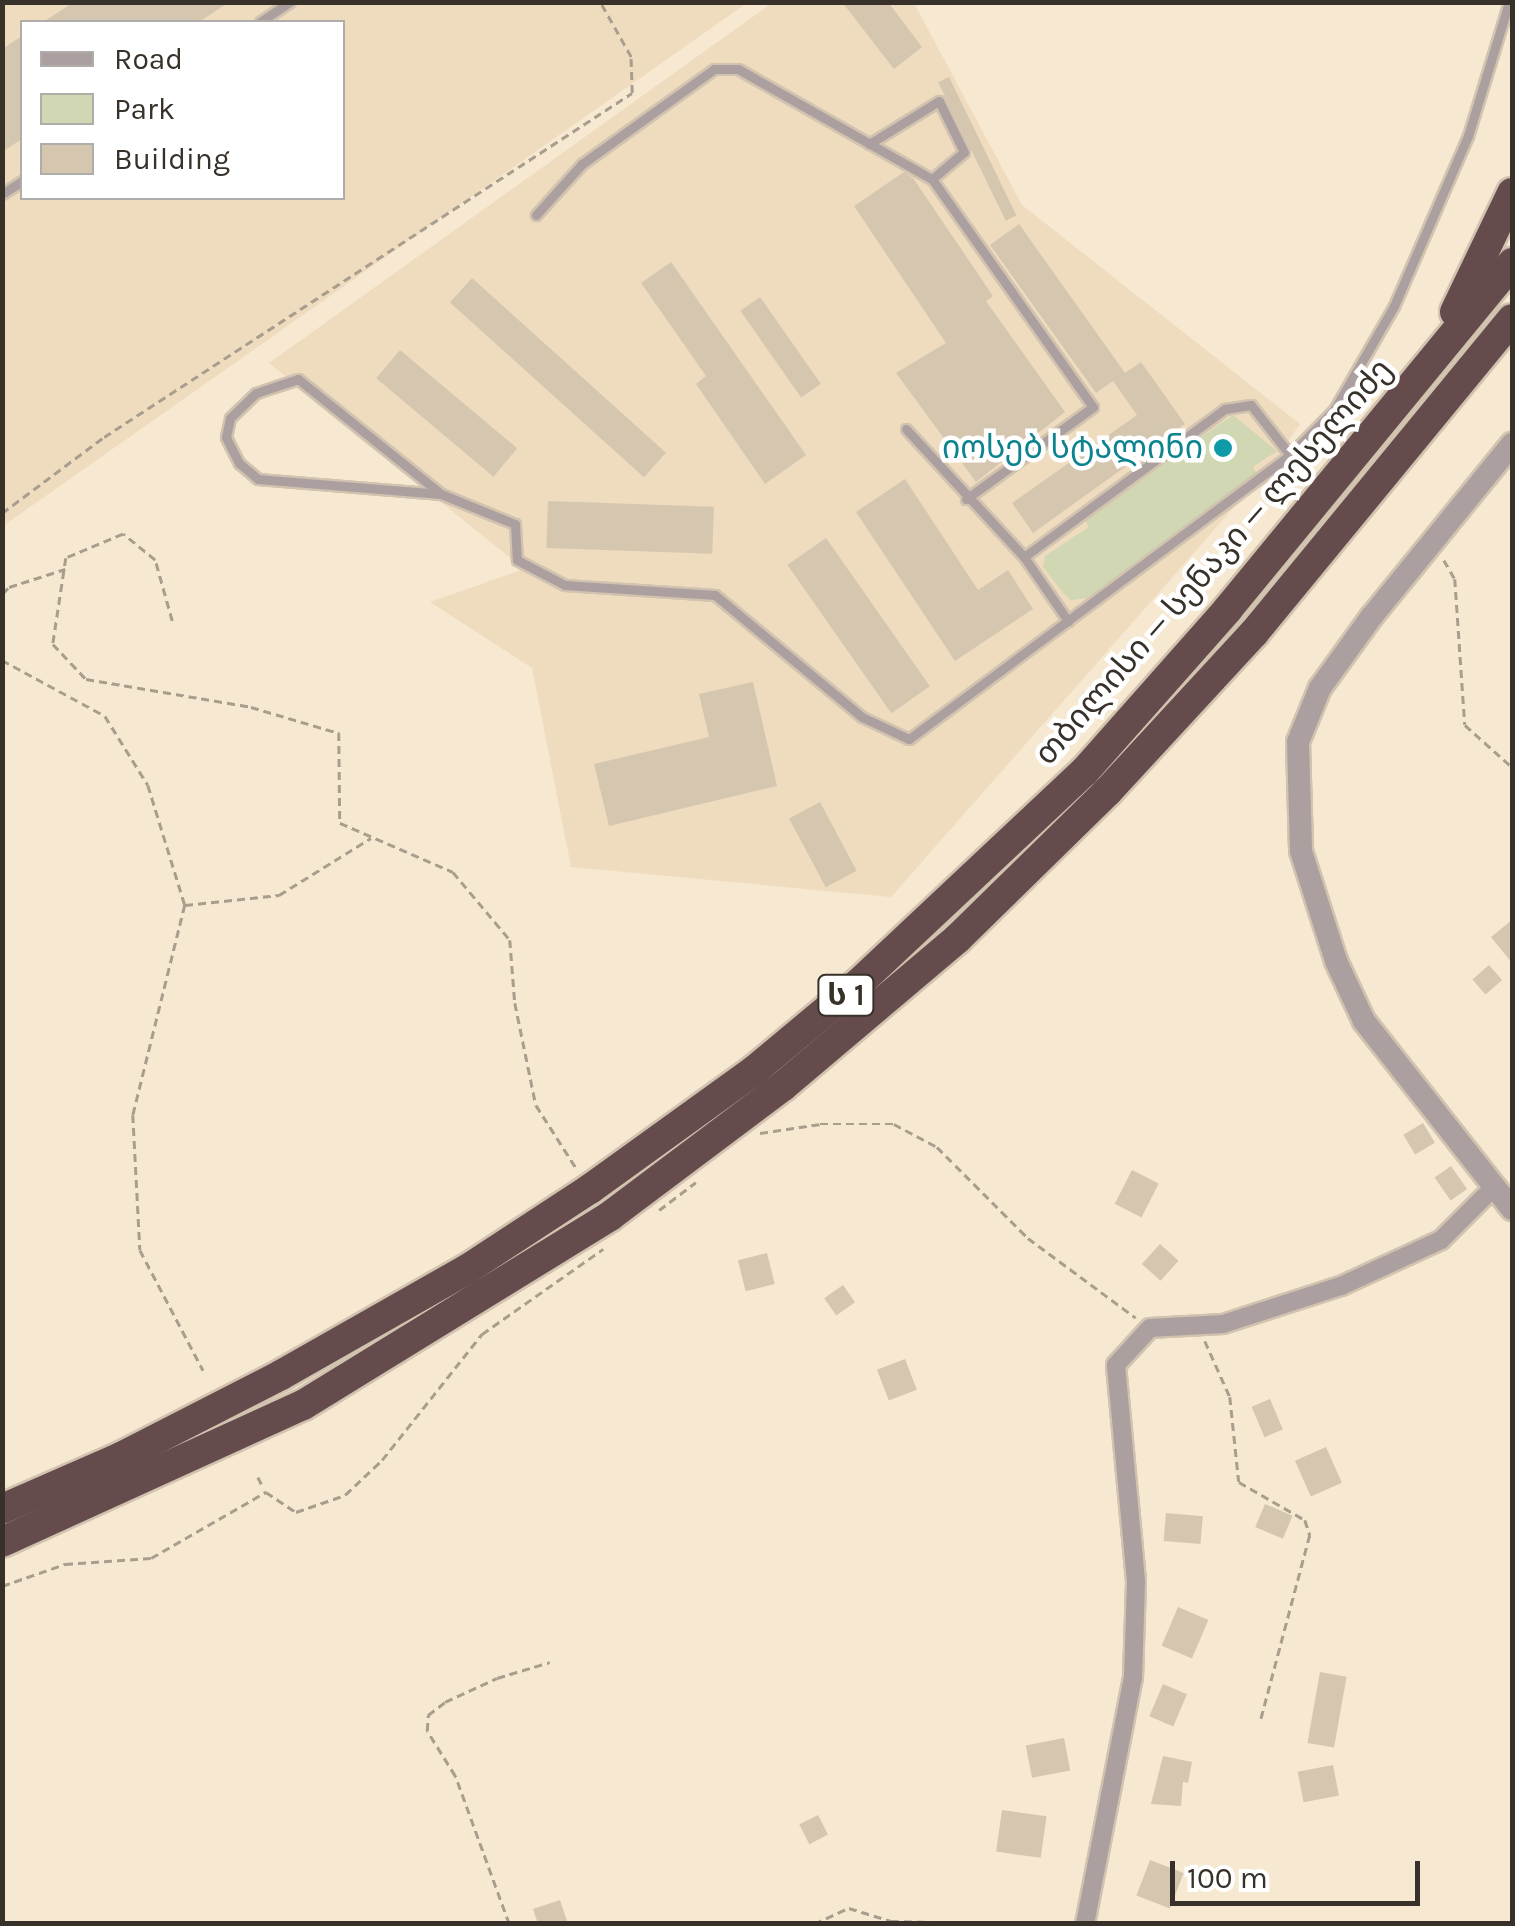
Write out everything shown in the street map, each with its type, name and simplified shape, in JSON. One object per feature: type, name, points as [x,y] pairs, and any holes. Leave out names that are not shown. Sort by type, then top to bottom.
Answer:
[{"type":"highway","points":[[1424,372],[1512,194]]},
{"type":"highway","name":"თბილისი — სენაკი — ლესელიძე","points":[[2,1509],[121,1457],[281,1376],[466,1270],[590,1189],[755,1070],[858,984],[1084,772],[1228,609],[1512,263]]},
{"type":"highway","name":"ს 1","points":[[2,1542],[302,1405],[610,1216],[783,1086],[958,938],[1108,791],[1254,633],[1512,319]]},
{"type":"highway","points":[[1453,394],[1512,346]]},
{"type":"street","points":[[1512,444],[1320,688],[1298,742],[1301,851],[1316,907],[1364,1021],[1512,1209]]},
{"type":"street","points":[[1085,1924],[1133,1678],[1136,1582],[1120,1448],[1116,1365],[1150,1328],[1223,1324],[1341,1286],[1440,1240],[1495,1186]]},
{"type":"lane","points":[[263,20],[290,2]]},
{"type":"lane","points":[[441,494],[258,478],[239,463],[226,437],[230,418],[256,393],[298,379],[441,494],[515,524],[517,560],[564,585],[715,594],[862,717],[909,739],[1290,455],[1334,410],[1394,306],[1468,136],[1509,2]]},
{"type":"lane","points":[[536,215],[582,164],[714,69],[738,69],[932,180],[1093,408],[966,499]]},
{"type":"lane","points":[[869,144],[939,101],[964,152],[932,180]]},
{"type":"lane","points":[[1024,557],[1225,409],[1250,405],[1290,455]]},
{"type":"lane","points":[[906,429],[966,499],[1024,557],[1068,621]]},
{"type":"path","points":[[2,514],[104,438],[632,93],[631,57],[600,2]]},
{"type":"path","points":[[172,621],[155,560],[123,534],[66,558],[53,644],[86,678],[251,707],[339,733],[340,823],[453,872],[510,940],[514,1004],[536,1105],[590,1189]]},
{"type":"path","points":[[1434,541],[1455,579],[1465,725],[1512,767]]},
{"type":"path","points":[[2,594],[9,587],[65,568]]},
{"type":"path","points":[[2,660],[105,716],[148,785],[186,904],[132,1115],[140,1250],[202,1370]]},
{"type":"path","points":[[186,904],[280,895],[372,837]]},
{"type":"path","points":[[756,1134],[820,1124],[894,1124],[938,1147],[1028,1238],[1150,1328]]},
{"type":"path","points":[[658,1211],[702,1176]]},
{"type":"path","points":[[258,1477],[266,1492],[296,1512],[345,1495],[382,1460],[482,1334],[610,1245]]},
{"type":"path","points":[[1198,1326],[1230,1397],[1239,1482],[1305,1520],[1310,1535],[1260,1719]]},
{"type":"path","points":[[2,1586],[65,1564],[151,1558],[266,1492]]},
{"type":"path","points":[[509,1924],[455,1776],[427,1731],[428,1715],[496,1678],[550,1662]]},
{"type":"path","points":[[814,1924],[849,1908],[891,1920],[1016,1924]]},
{"type":"shaded area","points":[[3,3],[747,3],[3,526]]},
{"type":"shaded area","points":[[772,3],[914,3],[1022,205],[1300,424],[1273,463],[891,897],[571,867],[532,668],[430,602],[524,569],[269,363]]},
{"type":"green space","points":[[1233,415],[1277,451],[1253,467],[1257,474],[1088,598],[1071,600],[1064,594],[1043,567],[1045,556],[1089,527],[1083,518]]},
{"type":"building","points":[[74,2],[229,2],[202,20],[46,20]]},
{"type":"building","points":[[842,2],[888,2],[922,47],[894,69]]},
{"type":"building","points":[[20,37],[20,140],[2,152],[2,49]]},
{"type":"building","points":[[949,77],[1017,215],[1006,221],[938,82]]},
{"type":"building","points":[[904,172],[913,178],[993,296],[986,301],[1065,412],[976,482],[896,373],[946,343],[854,206]]},
{"type":"building","points":[[1019,224],[1125,373],[1141,362],[1185,424],[1033,533],[1012,503],[1137,415],[1113,381],[1096,393],[990,245]]},
{"type":"building","points":[[671,262],[806,455],[765,484],[696,384],[706,376],[641,283]]},
{"type":"building","points":[[472,278],[666,453],[644,477],[450,303]]},
{"type":"building","points":[[760,297],[821,384],[801,398],[740,311]]},
{"type":"building","points":[[400,350],[517,448],[493,477],[376,378]]},
{"type":"building","points":[[905,479],[978,590],[1008,570],[1033,609],[955,661],[856,512]]},
{"type":"building","points":[[548,501],[714,507],[712,554],[546,548]]},
{"type":"building","points":[[826,538],[930,686],[891,713],[787,565]]},
{"type":"building","points":[[753,682],[777,786],[609,826],[594,764],[709,737],[699,694]]},
{"type":"building","points":[[820,802],[857,871],[826,887],[789,818]]},
{"type":"building","points":[[1512,920],[1512,963],[1491,937]]},
{"type":"building","points":[[1489,965],[1502,980],[1486,995],[1472,979]]},
{"type":"building","points":[[1423,1123],[1435,1143],[1415,1155],[1403,1135]]},
{"type":"building","points":[[1451,1166],[1467,1189],[1451,1200],[1435,1177]]},
{"type":"building","points":[[1132,1170],[1159,1184],[1141,1217],[1115,1204]]},
{"type":"building","points":[[1160,1244],[1179,1261],[1161,1281],[1142,1264]]},
{"type":"building","points":[[767,1253],[775,1284],[746,1291],[738,1260]]},
{"type":"building","points":[[843,1285],[855,1302],[836,1315],[824,1298]]},
{"type":"building","points":[[905,1359],[917,1390],[889,1401],[877,1370]]},
{"type":"building","points":[[1270,1399],[1283,1429],[1264,1437],[1252,1407]]},
{"type":"building","points":[[1326,1447],[1342,1483],[1311,1496],[1295,1461]]},
{"type":"building","points":[[1265,1504],[1293,1516],[1283,1539],[1255,1527]]},
{"type":"building","points":[[1166,1513],[1203,1516],[1200,1544],[1164,1541]]},
{"type":"building","points":[[1178,1607],[1208,1620],[1192,1659],[1162,1646]]},
{"type":"building","points":[[1320,1672],[1347,1677],[1334,1748],[1307,1743]]},
{"type":"building","points":[[1163,1684],[1187,1694],[1173,1726],[1149,1716]]},
{"type":"building","points":[[1064,1738],[1070,1770],[1032,1778],[1026,1745]]},
{"type":"building","points":[[1163,1756],[1192,1762],[1188,1783],[1183,1782],[1181,1806],[1151,1804]]},
{"type":"building","points":[[1333,1765],[1339,1795],[1304,1802],[1298,1772]]},
{"type":"building","points":[[1002,1810],[1047,1816],[1041,1858],[996,1852]]},
{"type":"building","points":[[818,1815],[828,1835],[809,1844],[799,1825]]},
{"type":"building","points":[[1150,1860],[1184,1873],[1170,1908],[1136,1895]]},
{"type":"building","points":[[560,1900],[568,1924],[538,1924],[533,1909]]},
{"type":"place","name":"იოსებ სტალინი","points":[[1223,448]]}]
